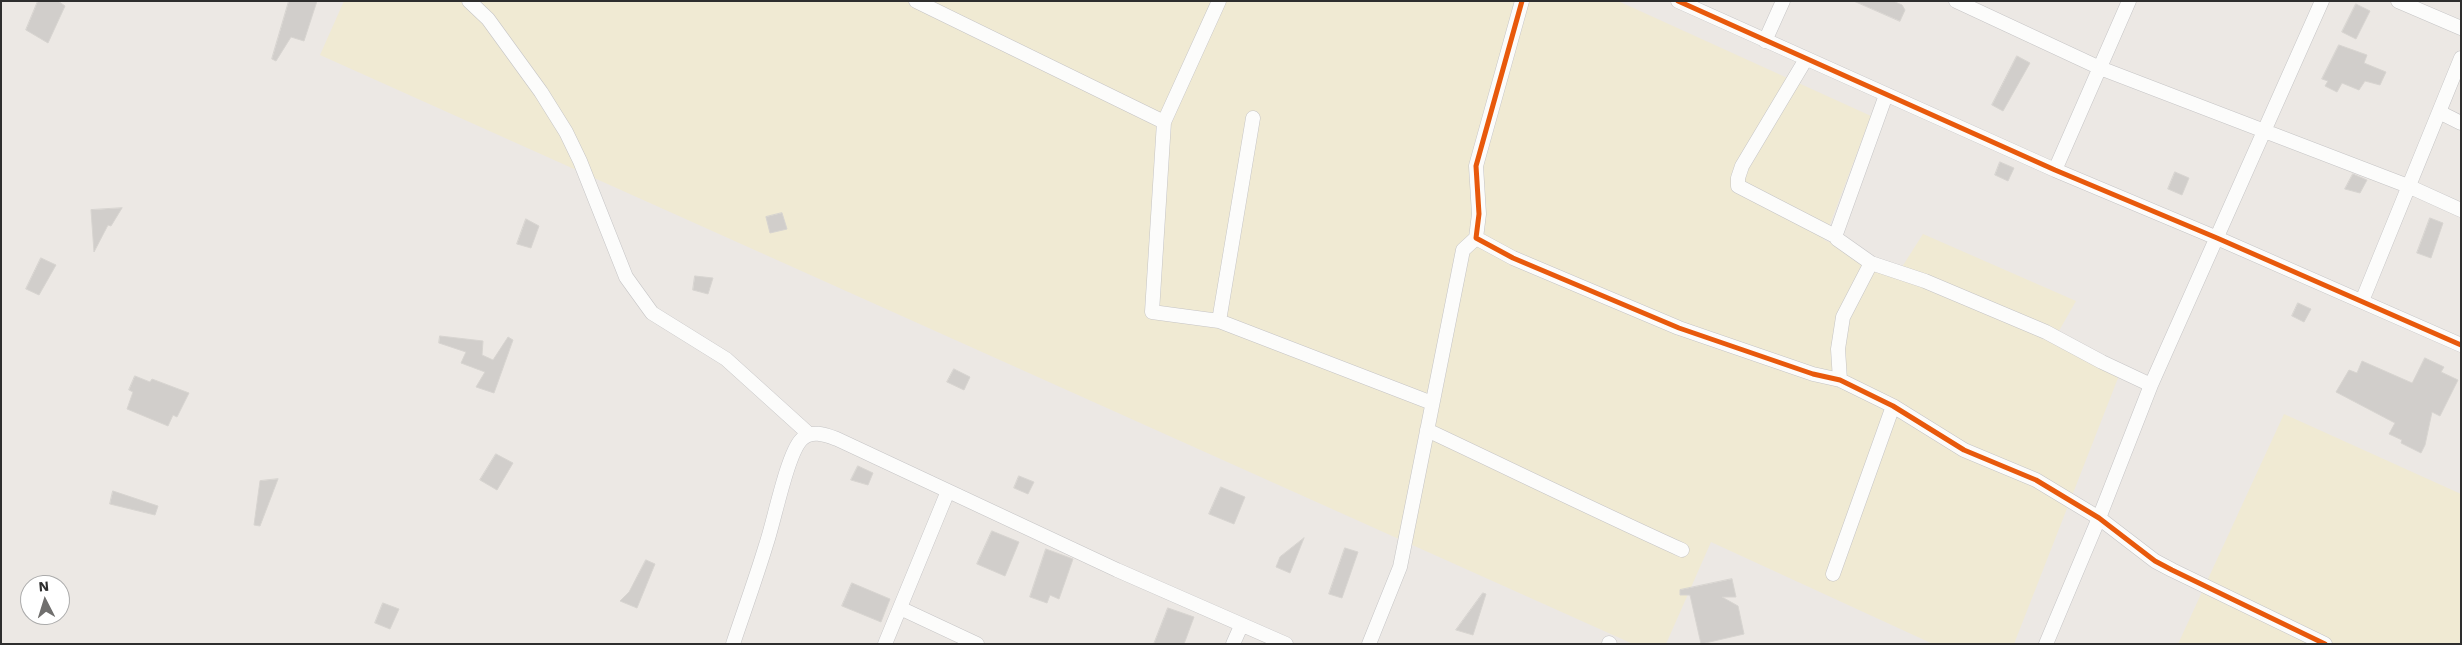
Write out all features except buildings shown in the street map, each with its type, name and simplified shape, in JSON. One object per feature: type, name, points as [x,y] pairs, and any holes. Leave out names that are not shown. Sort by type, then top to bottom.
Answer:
[{"type":"street","points":[[470,1],[493,26],[541,92],[566,132],[580,160],[626,277],[652,313],[726,359],[809,434],[827,436],[837,440],[1241,626],[1286,644]]},
{"type":"street","points":[[916,1],[1164,122]]},
{"type":"street","points":[[1219,1],[1164,122],[1152,312],[1219,321],[1432,403]]},
{"type":"street","points":[[1368,644],[1400,566],[1463,250],[1476,238],[1479,214],[1476,166],[1522,1]]},
{"type":"street","points":[[1678,1],[2055,170],[2217,238],[2461,345]]},
{"type":"street","points":[[1765,41],[1782,1]]},
{"type":"street","points":[[1956,1],[2100,68],[2408,186],[2461,210]]},
{"type":"street","points":[[2055,170],[2129,1]]},
{"type":"street","points":[[2046,644],[2099,518],[2151,385],[2322,1]]},
{"type":"street","points":[[2398,1],[2461,28]]},
{"type":"street","points":[[2362,301],[2461,58]]},
{"type":"street","points":[[1806,59],[1742,166],[1738,178],[1738,186],[1836,236],[1871,263],[1925,280],[2046,332],[2102,362],[2151,385]]},
{"type":"street","points":[[1836,236],[1886,95]]},
{"type":"street","points":[[2439,112],[2461,123]]},
{"type":"street","points":[[1219,321],[1253,118]]},
{"type":"street","points":[[1476,238],[1505,255],[1679,328],[1813,374],[1840,380],[1893,406],[1964,450],[2036,480],[2099,518],[2155,561],[2325,644]]},
{"type":"street","points":[[1840,380],[1838,349],[1843,317],[1871,263]]},
{"type":"street","points":[[1833,574],[1893,406]]},
{"type":"street","points":[[1427,430],[1682,550]]},
{"type":"street","points":[[733,644],[766,546],[791,460],[802,439],[809,434]]},
{"type":"street","points":[[885,644],[948,492]]},
{"type":"street","points":[[900,608],[977,644]]},
{"type":"street","points":[[1233,644],[1241,626]]},
{"type":"sand","points":[[344,1],[1618,1],[1871,116],[1824,240],[1900,270],[1923,234],[2076,301],[2052,343],[2120,373],[2014,644],[1933,644],[1711,542],[1666,644],[1633,644],[320,55]]},
{"type":"sand","points":[[2284,414],[2461,494],[2461,644],[2178,644]]},
{"type":"cycle path","points":[[1522,1],[1476,166],[1479,214],[1476,238],[1513,258],[1679,328],[1813,374],[1840,380],[1893,406],[1964,450],[2036,480],[2099,518],[2155,561],[2325,644]]},
{"type":"cycle path","points":[[1678,1],[2055,170],[2217,238],[2461,345]]}]
